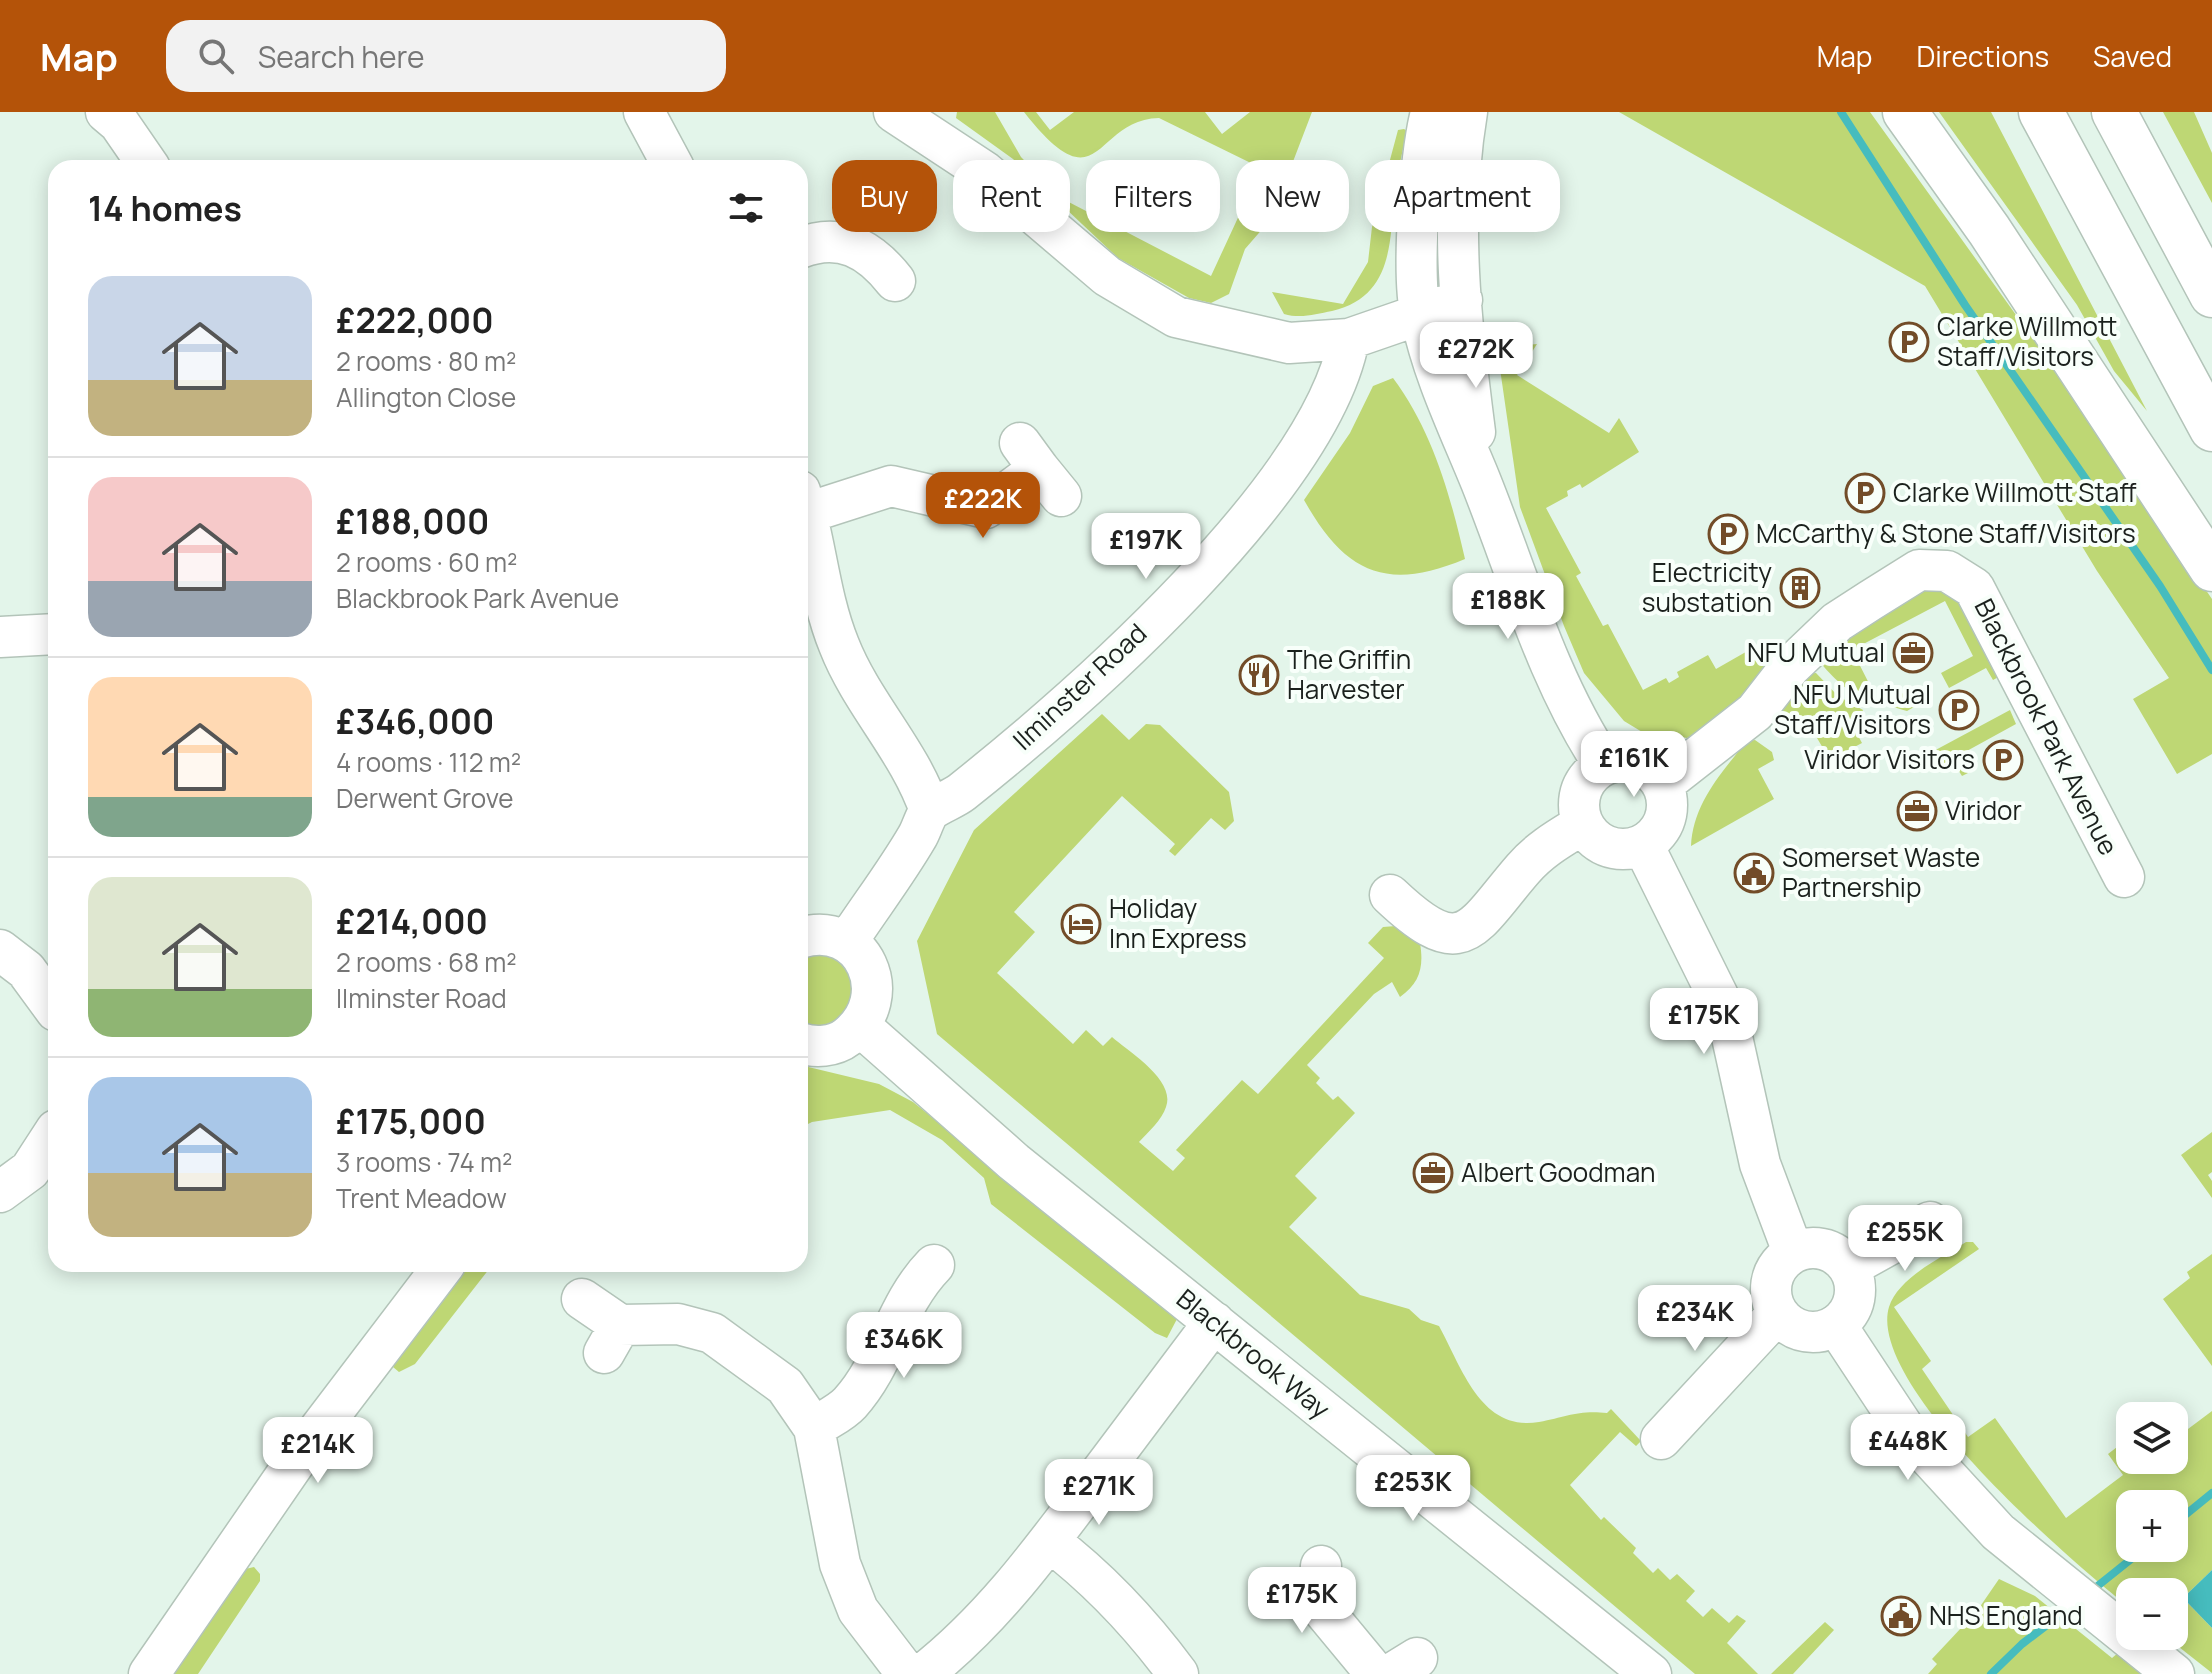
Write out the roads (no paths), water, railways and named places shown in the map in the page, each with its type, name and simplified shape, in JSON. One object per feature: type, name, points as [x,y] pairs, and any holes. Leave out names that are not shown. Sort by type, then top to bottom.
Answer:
[{"type":"highway","points":[[1905,112],[1989,230],[2212,569]]},
{"type":"highway","points":[[2041,112],[2212,429]]},
{"type":"highway","points":[[2114,112],[2212,295]]},
{"type":"street","points":[[106,112],[119,123],[144,160]]},
{"type":"street","points":[[644,112],[670,160]]},
{"type":"street","points":[[1431,112],[1420,207],[1420,314],[1441,387],[1514,573],[1572,711],[1604,765]]},
{"type":"street","points":[[1467,112],[1458,170],[1456,242],[1481,483]]},
{"type":"street","points":[[912,117],[985,172],[1107,276],[1154,307],[1207,326],[1289,343],[1349,339],[1462,300]]},
{"type":"street","points":[[808,246],[825,241],[843,241],[865,250],[895,281]]},
{"type":"street","name":"Ilminster Road","points":[[930,811],[961,793],[1086,686],[1205,568],[1302,451],[1341,368],[1349,339]]},
{"type":"street","points":[[808,501],[891,486],[986,508],[1040,469]]},
{"type":"street","points":[[808,522],[839,645],[862,694],[923,791],[930,811],[919,834],[847,942]]},
{"type":"street","name":"Blackbrook Park Avenue","points":[[1663,784],[1755,712],[1790,667],[1837,622],[1919,570],[1947,571],[1974,588],[2124,877]]},
{"type":"street","points":[[0,637],[48,634]]},
{"type":"street","points":[[1620,760],[1637,762],[1652,771],[1663,784],[1668,812],[1655,837],[1643,845],[1626,850],[1609,847],[1593,838],[1583,824],[1579,797],[1584,784],[1604,765],[1620,760]]},
{"type":"street","points":[[1390,895],[1431,929],[1446,934],[1464,933],[1481,922],[1537,854],[1583,824]]},
{"type":"street","points":[[1643,845],[1718,996],[1732,1037],[1760,1164],[1793,1252]]},
{"type":"street","points":[[808,937],[830,936],[847,942],[865,959],[872,975],[874,994],[860,1026],[841,1041],[822,1046],[808,1044]]},
{"type":"street","points":[[0,950],[26,970],[48,1000]]},
{"type":"street","name":"Blackbrook Way","points":[[860,1026],[1014,1162],[1651,1674]]},
{"type":"street","points":[[0,1192],[30,1170],[48,1142]]},
{"type":"street","points":[[1849,1267],[1930,1222]]},
{"type":"street","points":[[1805,1248],[1830,1250],[1849,1267],[1855,1282],[1854,1299],[1848,1314],[1836,1325],[1821,1331],[1804,1332],[1789,1325],[1777,1314],[1770,1287],[1781,1261],[1793,1252],[1805,1248]]},
{"type":"street","points":[[149,1674],[302,1452],[439,1272]]},
{"type":"street","points":[[814,1428],[848,1406],[871,1375],[916,1273]]},
{"type":"street","points":[[582,1299],[612,1339],[678,1324],[712,1333],[785,1386],[814,1428],[840,1564],[858,1610],[907,1674]]},
{"type":"street","points":[[1661,1439],[1777,1314]]},
{"type":"street","points":[[923,1674],[953,1651],[1049,1541],[1214,1322]]},
{"type":"street","points":[[1836,1325],[1908,1434],[1998,1532],[2174,1674]]},
{"type":"street","points":[[1049,1541],[1105,1588],[1151,1637],[1178,1674]]},
{"type":"street","points":[[1312,1594],[1376,1674]]},
{"type":"water","points":[[2212,1570],[2212,1628],[2188,1603],[2188,1593]]},
{"type":"waterway","points":[[1841,112],[1965,305],[2160,586],[2212,670]]},
{"type":"waterway","points":[[2188,1513],[2212,1493]]},
{"type":"waterway","points":[[2090,1592],[2128,1562]]},
{"type":"waterway","points":[[1991,1674],[2022,1644],[2073,1605]]},
{"type":"place","name":"Clarke Willmott Staff/Visitors","points":[[1909,342]]},
{"type":"place","name":"Clarke Willmott Staff","points":[[1865,493]]},
{"type":"place","name":"McCarthy & Stone Staff/Visitors","points":[[1728,534]]},
{"type":"place","name":"Electricity substation","points":[[1800,588]]},
{"type":"place","name":"NFU Mutual","points":[[1913,653]]},
{"type":"place","name":"The Griffin Harvester","points":[[1259,675]]},
{"type":"place","name":"NFU Mutual Staff/Visitors","points":[[1959,710]]},
{"type":"place","name":"Viridor Visitors","points":[[2003,760]]},
{"type":"place","name":"Viridor","points":[[1917,811]]},
{"type":"place","name":"Somerset Waste Partnership","points":[[1754,873]]},
{"type":"place","name":"Holiday Inn Express","points":[[1081,924]]},
{"type":"place","name":"Albert Goodman","points":[[1433,1173]]},
{"type":"place","name":"NHS England","points":[[1901,1616]]}]
